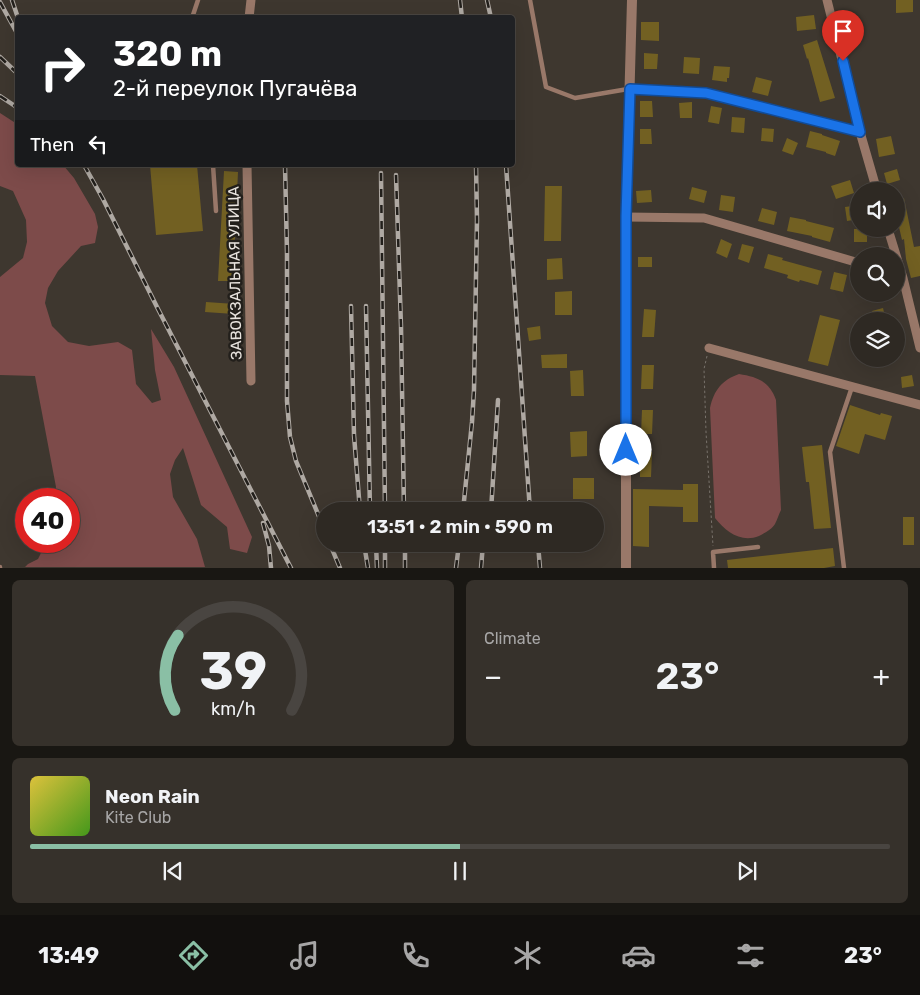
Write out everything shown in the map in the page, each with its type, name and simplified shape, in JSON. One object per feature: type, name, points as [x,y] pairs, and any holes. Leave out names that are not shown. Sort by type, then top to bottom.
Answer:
[{"type":"street","points":[[249,15],[251,0]]},
{"type":"street","points":[[626,568],[626,216],[632,0]]},
{"type":"street","points":[[827,0],[874,182]]},
{"type":"street","points":[[630,89],[706,93],[860,132]]},
{"type":"street","name":"ЗАВОКЗАЛЬНАЯ УЛИЦА","points":[[247,167],[251,381]]},
{"type":"street","points":[[626,216],[704,218],[850,260]]},
{"type":"street","points":[[905,295],[920,348]]},
{"type":"street","points":[[709,348],[920,406]]},
{"type":"lane","points":[[193,15],[198,0]]},
{"type":"lane","points":[[530,0],[546,87],[575,98],[630,89]]},
{"type":"lane","points":[[213,167],[216,211]]},
{"type":"lane","points":[[844,568],[830,452],[852,387]]},
{"type":"lane","points":[[714,568],[713,552],[758,547]]},
{"type":"path","points":[[709,348],[704,369],[713,552]]},
{"type":"shaded area","points":[[0,113],[15,123],[15,167],[65,167],[74,178],[95,214],[98,227],[95,243],[81,246],[58,271],[48,288],[45,303],[52,326],[68,342],[89,346],[118,342],[132,350],[136,384],[152,403],[161,400],[155,370],[151,329],[174,367],[252,537],[247,553],[230,549],[227,527],[201,505],[183,448],[175,460],[170,474],[173,497],[197,539],[205,567],[25,567],[38,559],[41,553],[80,553],[80,488],[56,488],[35,376],[0,375],[0,277],[23,258],[27,242],[26,220],[13,191],[0,186]]},
{"type":"shaded area","points":[[739,374],[762,381],[770,389],[776,400],[781,510],[772,528],[752,538],[734,535],[715,518],[710,408],[716,391],[720,386],[728,379]]},
{"type":"building","points":[[896,0],[913,0],[913,12],[896,13]]},
{"type":"building","points":[[814,15],[816,29],[797,31],[796,17]]},
{"type":"building","points":[[641,22],[659,22],[659,41],[641,40]]},
{"type":"building","points":[[817,40],[835,98],[820,102],[803,45]]},
{"type":"building","points":[[644,53],[658,54],[657,69],[644,69]]},
{"type":"building","points":[[684,57],[700,58],[699,74],[683,73]]},
{"type":"building","points":[[714,66],[730,67],[727,82],[712,80]]},
{"type":"building","points":[[756,77],[772,81],[768,96],[752,92]]},
{"type":"building","points":[[640,101],[652,101],[653,117],[640,117]]},
{"type":"building","points":[[692,102],[692,118],[680,118],[679,103]]},
{"type":"building","points":[[711,106],[722,108],[719,124],[708,122]]},
{"type":"building","points":[[732,117],[745,118],[744,133],[731,132]]},
{"type":"building","points":[[762,128],[774,129],[773,142],[761,141]]},
{"type":"building","points":[[640,129],[651,129],[652,144],[640,144]]},
{"type":"building","points":[[810,131],[840,141],[835,156],[806,147]]},
{"type":"building","points":[[891,136],[895,154],[879,157],[876,139]]},
{"type":"building","points":[[787,138],[798,143],[793,155],[782,151]]},
{"type":"building","points":[[150,167],[197,167],[203,231],[156,235]]},
{"type":"building","points":[[897,169],[900,180],[886,182],[884,173]]},
{"type":"building","points":[[224,171],[238,172],[233,281],[218,281]]},
{"type":"building","points":[[850,180],[850,194],[836,199],[831,186]]},
{"type":"building","points":[[545,186],[562,186],[561,241],[544,241]]},
{"type":"building","points":[[692,187],[707,191],[704,203],[689,199]]},
{"type":"building","points":[[651,190],[652,202],[637,203],[636,191]]},
{"type":"building","points":[[721,195],[735,197],[733,212],[719,210]]},
{"type":"building","points":[[905,203],[914,247],[920,246],[920,276],[911,278],[906,259],[904,239],[902,240],[901,237],[905,237]]},
{"type":"building","points":[[850,206],[850,220],[847,221],[845,207]]},
{"type":"building","points":[[762,208],[777,212],[774,225],[758,221]]},
{"type":"building","points":[[790,217],[834,228],[830,242],[787,231]]},
{"type":"building","points":[[854,237],[867,237],[867,242],[854,242]]},
{"type":"building","points":[[721,239],[732,244],[727,258],[716,253]]},
{"type":"building","points":[[742,244],[754,247],[749,263],[738,259]]},
{"type":"building","points":[[768,254],[783,258],[782,260],[822,271],[818,285],[800,280],[799,282],[787,278],[788,275],[764,268]]},
{"type":"building","points":[[638,257],[652,257],[652,267],[638,267]]},
{"type":"building","points":[[562,258],[563,279],[547,280],[547,259]]},
{"type":"building","points":[[834,272],[847,275],[843,292],[830,289]]},
{"type":"building","points":[[572,291],[572,315],[555,315],[555,292]]},
{"type":"building","points":[[206,302],[235,304],[234,314],[205,312]]},
{"type":"building","points":[[883,308],[884,312],[872,312]]},
{"type":"building","points":[[644,309],[656,310],[654,337],[642,337]]},
{"type":"building","points":[[820,315],[840,320],[828,366],[808,361]]},
{"type":"building","points":[[540,326],[541,339],[529,341],[527,328]]},
{"type":"building","points":[[567,354],[567,368],[542,368],[541,355]]},
{"type":"building","points":[[642,365],[654,365],[653,389],[641,389]]},
{"type":"building","points":[[583,370],[584,396],[571,396],[570,371]]},
{"type":"building","points":[[912,375],[914,386],[902,388],[901,377]]},
{"type":"building","points":[[850,405],[880,415],[881,413],[892,416],[885,440],[865,434],[859,454],[836,446]]},
{"type":"building","points":[[642,410],[653,410],[652,434],[641,434]]},
{"type":"building","points":[[587,431],[587,456],[571,457],[570,432]]},
{"type":"building","points":[[822,445],[831,528],[814,529],[809,482],[806,482],[802,447]]},
{"type":"building","points":[[640,452],[652,452],[651,477],[640,477]]},
{"type":"building","points":[[573,478],[594,478],[594,499],[573,499]]},
{"type":"building","points":[[683,484],[698,484],[698,522],[683,522],[683,507],[649,506],[649,547],[633,546],[633,489],[683,490]]},
{"type":"building","points":[[903,517],[914,517],[914,545],[903,545]]},
{"type":"building","points":[[833,548],[835,566],[824,568],[728,568],[727,560]]},
{"type":"railway","points":[[12,0],[17,15]]},
{"type":"railway","points":[[460,0],[462,15]]},
{"type":"railway","points":[[487,0],[490,15]]},
{"type":"railway","points":[[0,2],[15,30]]},
{"type":"railway","points":[[0,57],[15,71]]},
{"type":"railway","points":[[0,96],[15,106]]},
{"type":"railway","points":[[85,167],[291,568]]},
{"type":"railway","points":[[285,167],[287,401],[290,437],[296,461],[316,509]]},
{"type":"railway","points":[[464,502],[474,390],[476,167]]},
{"type":"railway","points":[[506,167],[529,502]]},
{"type":"railway","points":[[381,173],[385,502]]},
{"type":"railway","points":[[396,175],[404,502]]},
{"type":"railway","points":[[351,306],[354,435],[359,502]]},
{"type":"railway","points":[[366,306],[370,502]]},
{"type":"railway","points":[[492,502],[498,400]]},
{"type":"railway","points":[[263,523],[269,546],[271,568]]},
{"type":"railway","points":[[333,552],[340,568]]},
{"type":"railway","points":[[365,552],[368,568]]},
{"type":"railway","points":[[376,552],[377,568]]},
{"type":"railway","points":[[385,552],[385,568]]},
{"type":"railway","points":[[405,552],[405,568]]},
{"type":"railway","points":[[456,568],[458,552]]},
{"type":"railway","points":[[481,568],[482,552]]},
{"type":"railway","points":[[539,552],[540,568]]},
{"type":"route","points":[[626,450],[626,216],[630,89],[706,93],[860,132],[843,61]]}]
